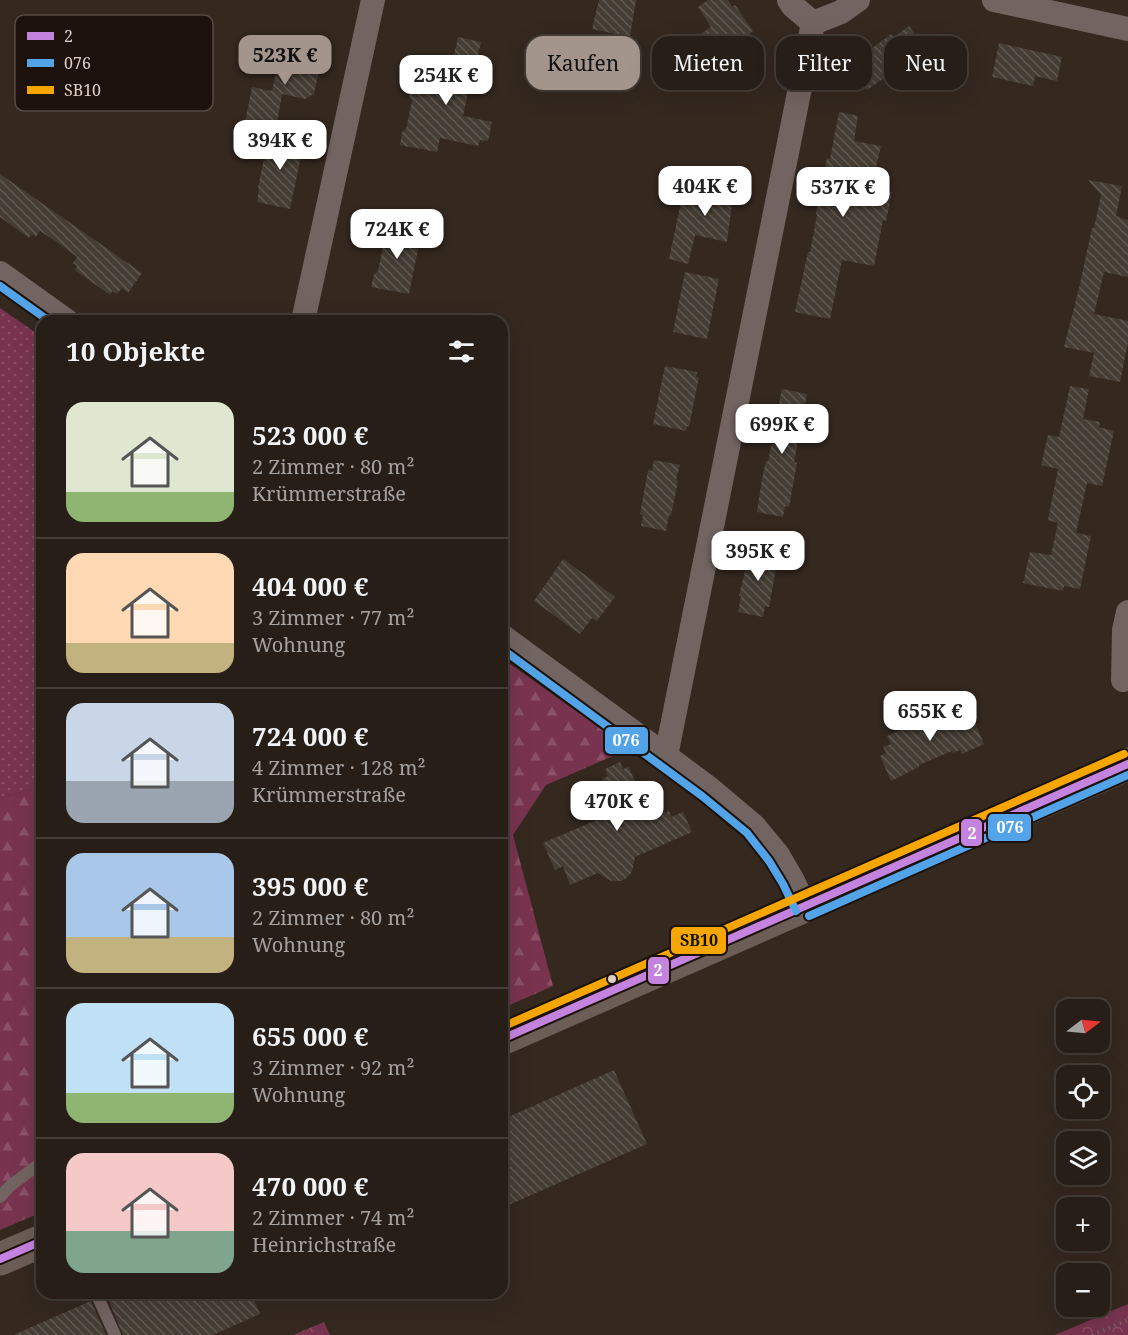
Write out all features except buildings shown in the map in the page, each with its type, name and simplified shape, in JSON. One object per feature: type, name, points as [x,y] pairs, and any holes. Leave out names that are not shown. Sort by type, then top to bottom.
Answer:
[{"type":"main road","points":[[508,1036],[1128,764]]},
{"type":"main road","points":[[2,1252],[36,1242]]},
{"type":"street","points":[[304,315],[373,0]]},
{"type":"street","points":[[789,0],[813,23]]},
{"type":"street","points":[[813,23],[841,12],[858,0]]},
{"type":"street","points":[[994,0],[1128,29]]},
{"type":"street","points":[[666,756],[813,23]]},
{"type":"street","points":[[0,273],[59,315]]},
{"type":"street","points":[[1123,680],[1124,630],[1128,612]]},
{"type":"street","points":[[508,640],[709,788],[754,826],[778,855],[805,906]]},
{"type":"lane","points":[[0,1197],[10,1186],[36,1166]]},
{"type":"lane","points":[[99,1299],[115,1335]]},
{"type":"path","points":[[1092,1335],[1128,1320]]},
{"type":"green space","points":[[0,308],[36,333],[36,788],[0,798]]},
{"type":"green space","points":[[508,663],[629,749],[546,785],[513,835],[553,986],[508,1006]]},
{"type":"green space","points":[[36,788],[36,1215],[0,1230],[0,798]]},
{"type":"green space","points":[[1128,1304],[1128,1335],[1055,1335],[1097,1317],[1110,1317],[1110,1312]]},
{"type":"green space","points":[[324,1322],[330,1335],[293,1335]]},
{"type":"transit line","name":"076","points":[[0,286],[41,315]]},
{"type":"transit line","name":"076","points":[[508,653],[702,796],[747,833],[769,861],[796,911]]},
{"type":"transit line","name":"SB10","points":[[508,1024],[1124,754]]},
{"type":"transit line","name":"2","points":[[508,1036],[1128,764]]},
{"type":"transit line","name":"076","points":[[809,916],[1128,775]]},
{"type":"transit line","name":"2","points":[[0,1259],[36,1244]]}]
